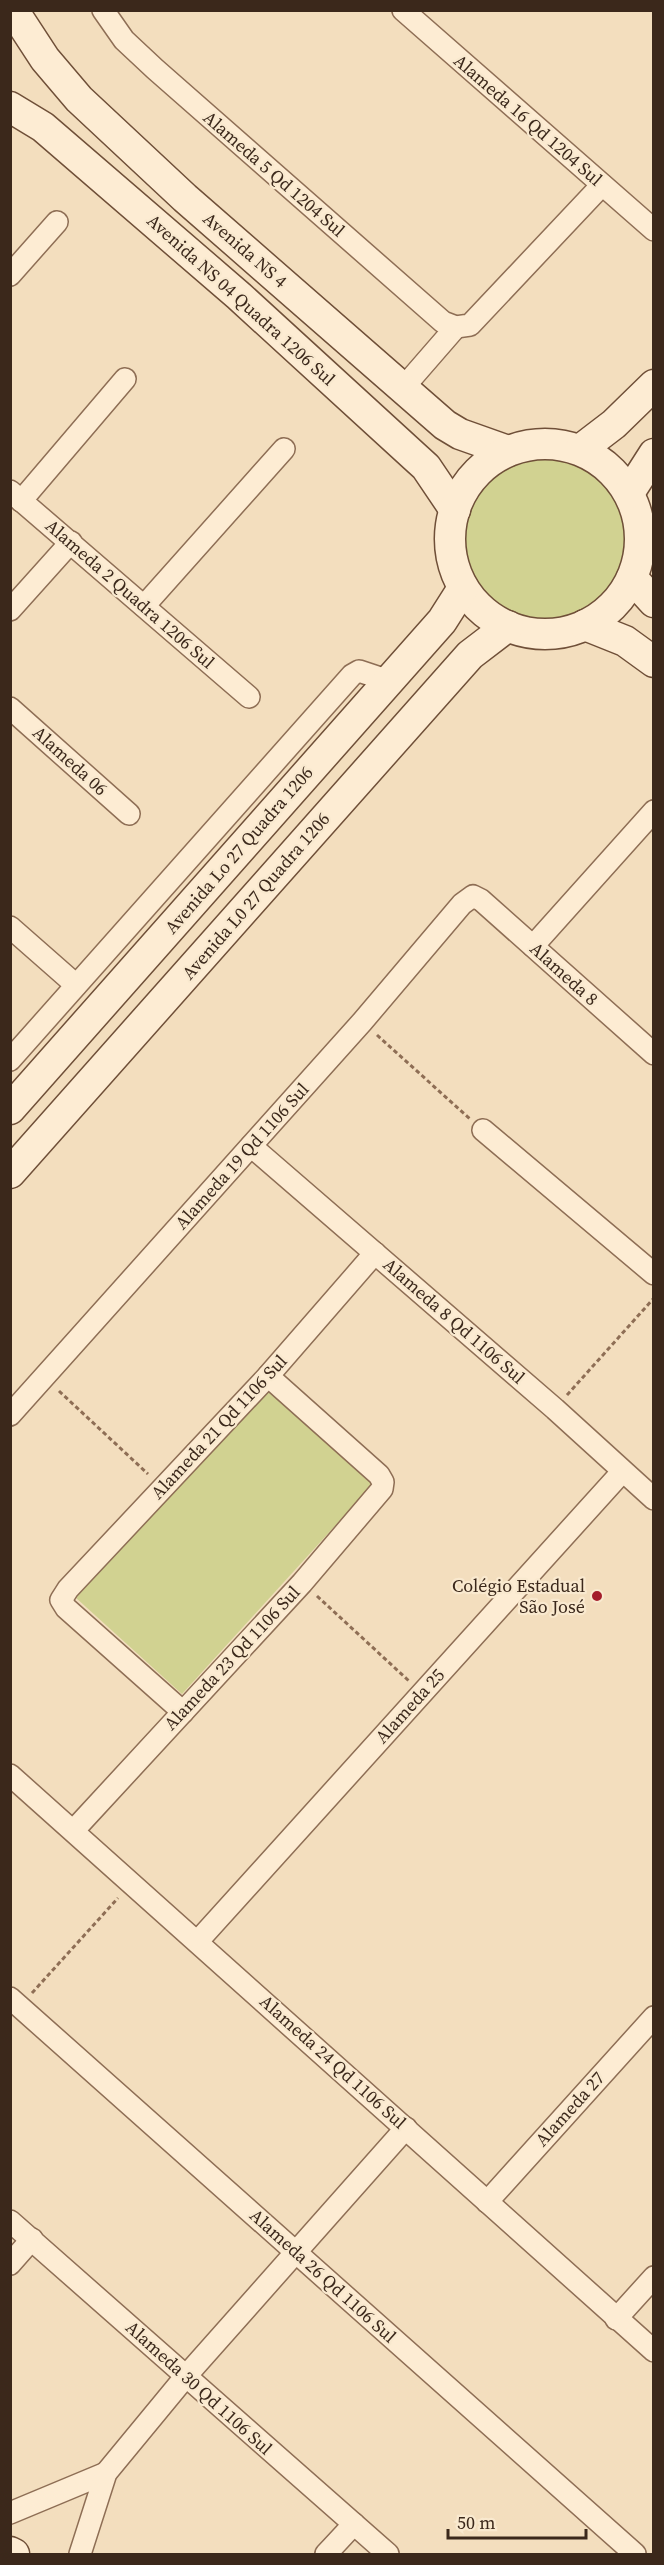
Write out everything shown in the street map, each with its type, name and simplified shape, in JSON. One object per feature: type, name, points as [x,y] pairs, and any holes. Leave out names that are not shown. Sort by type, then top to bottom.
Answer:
[{"type":"main road","name":"Avenida NS 4","points":[[13,10],[45,59],[79,99],[185,198],[445,425],[460,434],[508,451]]},
{"type":"main road","name":"Avenida NS 04 Quadra 1206 Sul","points":[[10,106],[43,127],[239,296],[426,467],[455,510]]},
{"type":"main road","points":[[580,450],[614,424],[654,385]]},
{"type":"main road","points":[[532,444],[556,444],[580,450],[602,462],[629,493],[640,527],[639,553],[632,578],[620,598],[604,613],[585,625],[566,632],[547,634],[527,632],[508,626],[483,610],[464,588],[453,563],[450,536],[455,510],[463,491],[475,474],[508,451],[532,444]]},
{"type":"main road","points":[[629,493],[654,454]]},
{"type":"main road","points":[[632,578],[654,602]]},
{"type":"main road","name":"Avenida Lo 27 Quadra 1206","points":[[10,1109],[442,621],[464,588]]},
{"type":"main road","points":[[585,625],[625,641],[654,662]]},
{"type":"main road","name":"Avenida L0 27 Quadra 1206","points":[[10,1173],[470,655],[508,626]]},
{"type":"street","name":"Alameda 5 Qd 1204 Sul","points":[[103,10],[124,40],[155,69],[443,322],[456,327]]},
{"type":"street","name":"Alameda 16 Qd 1204 Sul","points":[[403,10],[654,230]]},
{"type":"street","points":[[403,388],[456,327],[470,325],[602,185]]},
{"type":"street","points":[[10,275],[57,222]]},
{"type":"street","points":[[16,496],[125,379]]},
{"type":"street","points":[[144,606],[284,449]]},
{"type":"street","name":"Alameda 2 Quadra 1206 Sul","points":[[16,496],[249,697]]},
{"type":"street","points":[[10,610],[71,542]]},
{"type":"street","points":[[10,1060],[352,675],[359,671],[389,681]]},
{"type":"street","name":"Alameda 06","points":[[10,708],[129,814]]},
{"type":"street","points":[[533,946],[654,811]]},
{"type":"street","name":"Alameda 8","points":[[473,896],[481,900],[654,1054]]},
{"type":"street","name":"Alameda 19 Qd 1106 Sul","points":[[10,1415],[362,1022],[462,904],[473,896]]},
{"type":"street","points":[[154,897],[180,917]]},
{"type":"street","points":[[10,927],[76,985]]},
{"type":"street","points":[[119,936],[145,957]]},
{"type":"street","points":[[483,1130],[654,1274]]},
{"type":"street","name":"Alameda 8 Qd 1106 Sul","points":[[251,1146],[555,1409],[654,1499]]},
{"type":"street","name":"Alameda 21 Qd 1106 Sul","points":[[183,1712],[66,1608],[61,1600],[68,1589],[162,1487],[268,1376],[375,1253]]},
{"type":"street","name":"Alameda 23 Qd 1106 Sul","points":[[74,1830],[302,1583],[382,1489],[383,1482],[379,1475],[268,1376]]},
{"type":"street","name":"Alameda 25","points":[[198,1941],[622,1472]]},
{"type":"street","name":"Alameda 24 Qd 1106 Sul","points":[[10,1775],[654,2351]]},
{"type":"street","name":"Alameda 26 Qd 1106 Sul","points":[[15,2002],[635,2554]]},
{"type":"street","name":"Alameda 27","points":[[487,2202],[654,2017]]},
{"type":"street","points":[[80,2554],[106,2474],[186,2376],[406,2128]]},
{"type":"street","name":"Alameda 30 Qd 1106 Sul","points":[[10,2221],[388,2554]]},
{"type":"street","points":[[10,2264],[32,2239]]},
{"type":"street","points":[[616,2319],[654,2277]]},
{"type":"street","points":[[10,2513],[106,2474]]},
{"type":"street","points":[[326,2554],[354,2524]]},
{"type":"path","points":[[362,1022],[483,1130]]},
{"type":"path","points":[[555,1409],[654,1298]]},
{"type":"path","points":[[44,1377],[162,1487]]},
{"type":"path","points":[[302,1583],[421,1693]]},
{"type":"path","points":[[15,2002],[131,1884]]},
{"type":"green space","points":[[580,450],[629,493],[632,578],[585,625],[527,632],[463,588],[455,510],[475,474],[508,451]]},
{"type":"green space","points":[[267,1385],[374,1483],[182,1694],[75,1597]]},
{"type":"place","name":"Colégio Estadual São José","points":[[597,1596]]}]
